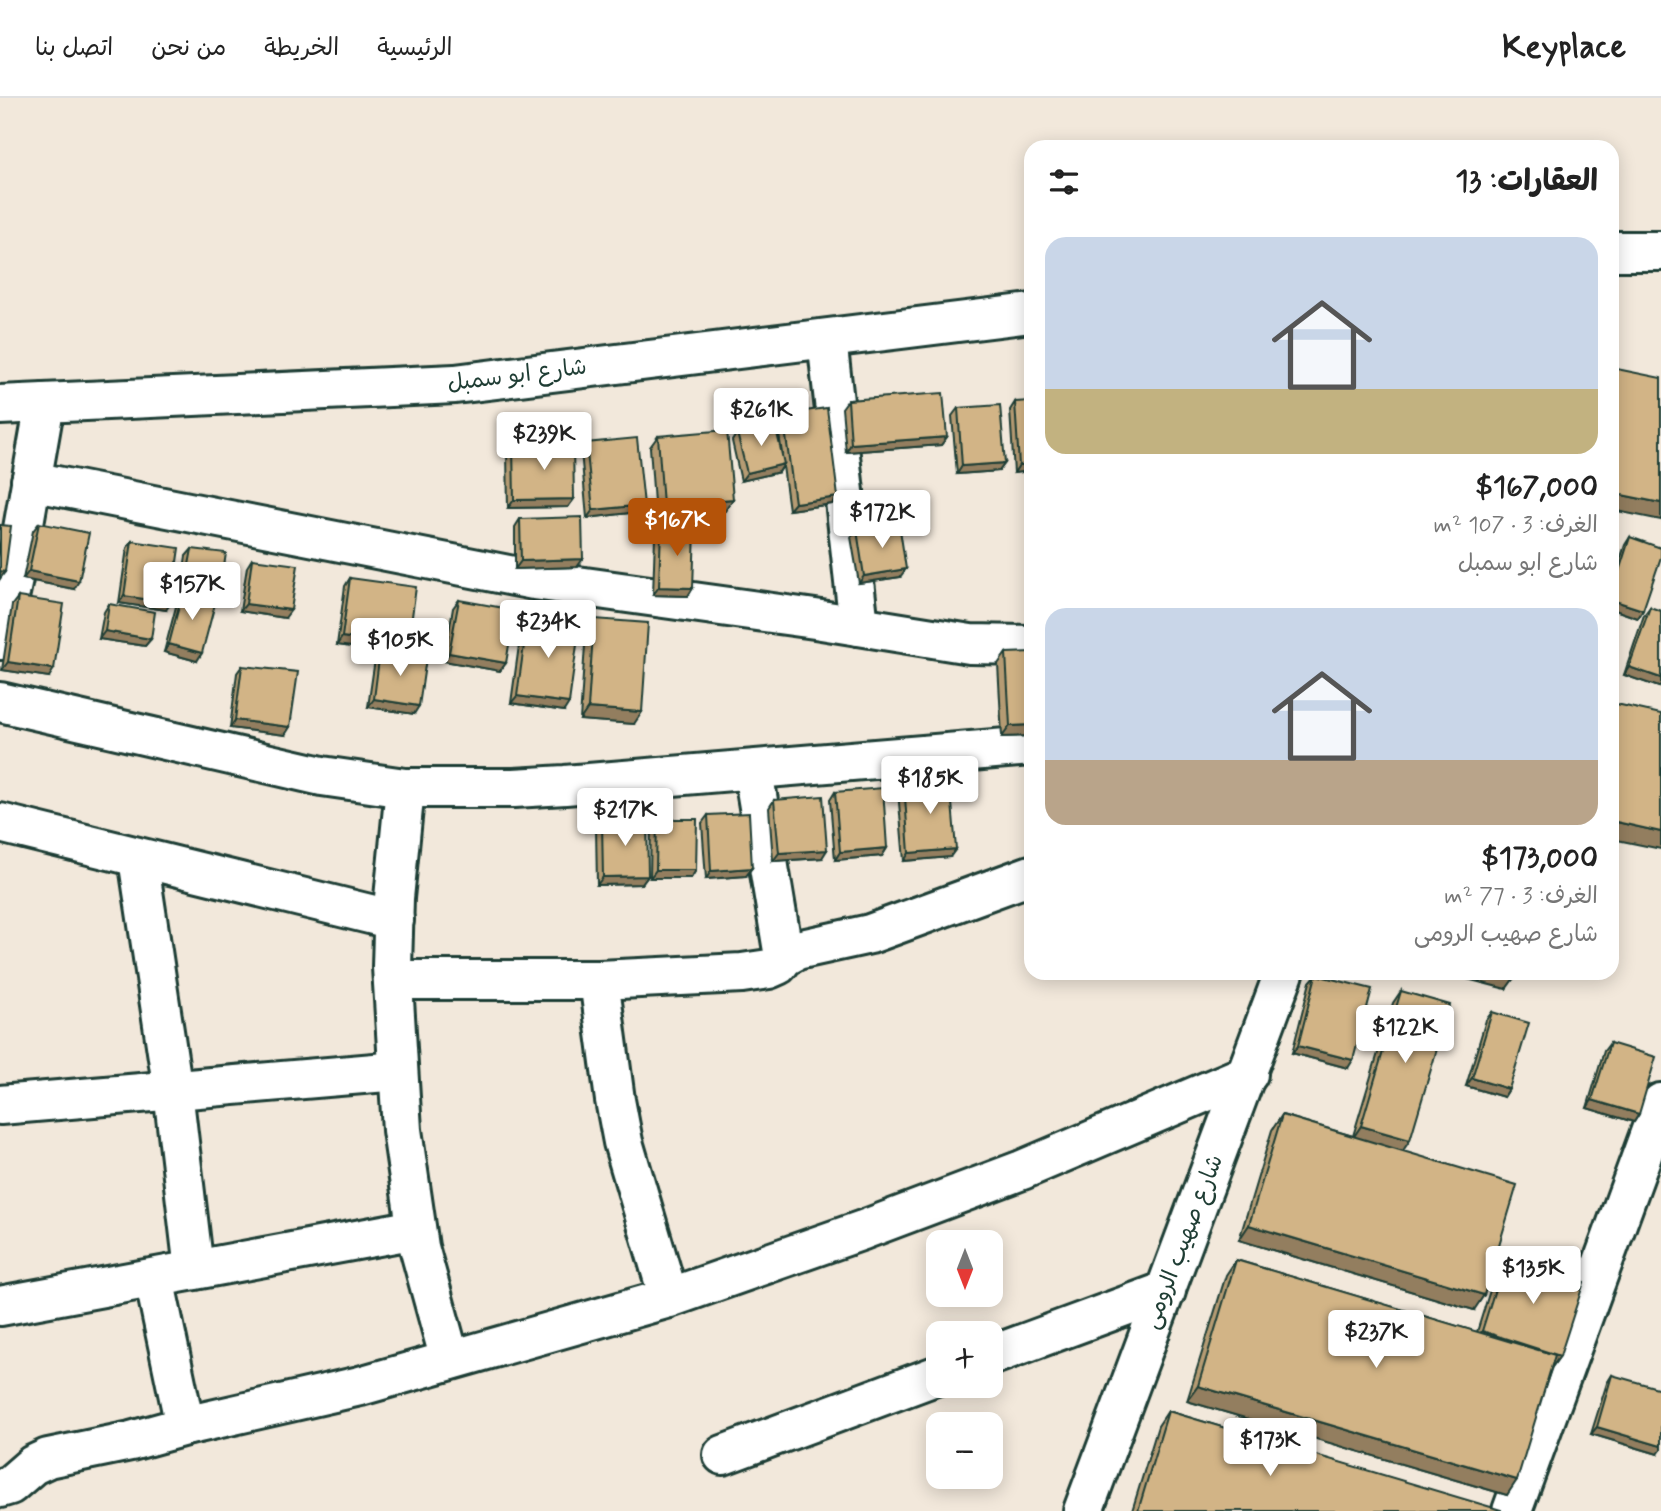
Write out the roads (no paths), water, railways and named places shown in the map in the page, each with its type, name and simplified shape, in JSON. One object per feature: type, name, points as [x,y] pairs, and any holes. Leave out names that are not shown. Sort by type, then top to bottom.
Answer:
[{"type":"street","points":[[1619,251],[1661,251]]},
{"type":"street","name":"شارع ابو سمبل","points":[[0,405],[455,384],[1024,314]]},
{"type":"street","points":[[827,339],[859,626]]},
{"type":"street","points":[[0,640],[45,403]]},
{"type":"street","points":[[31,481],[534,580],[970,644],[1024,645]]},
{"type":"street","points":[[0,702],[311,774],[405,788],[514,788],[753,771],[1024,747]]},
{"type":"street","points":[[753,771],[783,957]]},
{"type":"street","points":[[405,788],[394,920],[393,980],[402,1130],[419,1247],[450,1360]]},
{"type":"street","points":[[0,823],[394,920]]},
{"type":"street","points":[[138,858],[173,1091],[194,1270]]},
{"type":"street","points":[[393,980],[599,980],[742,973],[774,968],[783,957],[797,950],[870,934],[1024,878]]},
{"type":"street","points":[[599,980],[623,1142],[668,1298]]},
{"type":"street","name":"شارع صهيب الرومى","points":[[1079,1510],[1166,1291],[1282,980]]},
{"type":"street","points":[[0,1105],[398,1071]]},
{"type":"street","points":[[0,1488],[10,1485],[33,1465],[48,1458],[360,1386],[668,1298],[863,1230],[1022,1170],[1248,1074]]},
{"type":"street","points":[[1512,1511],[1661,1103]]},
{"type":"street","points":[[0,1306],[416,1229]]},
{"type":"street","points":[[154,1278],[185,1426]]},
{"type":"street","points":[[1003,1351],[1166,1291]]},
{"type":"street","points":[[723,1455],[926,1379]]}]
